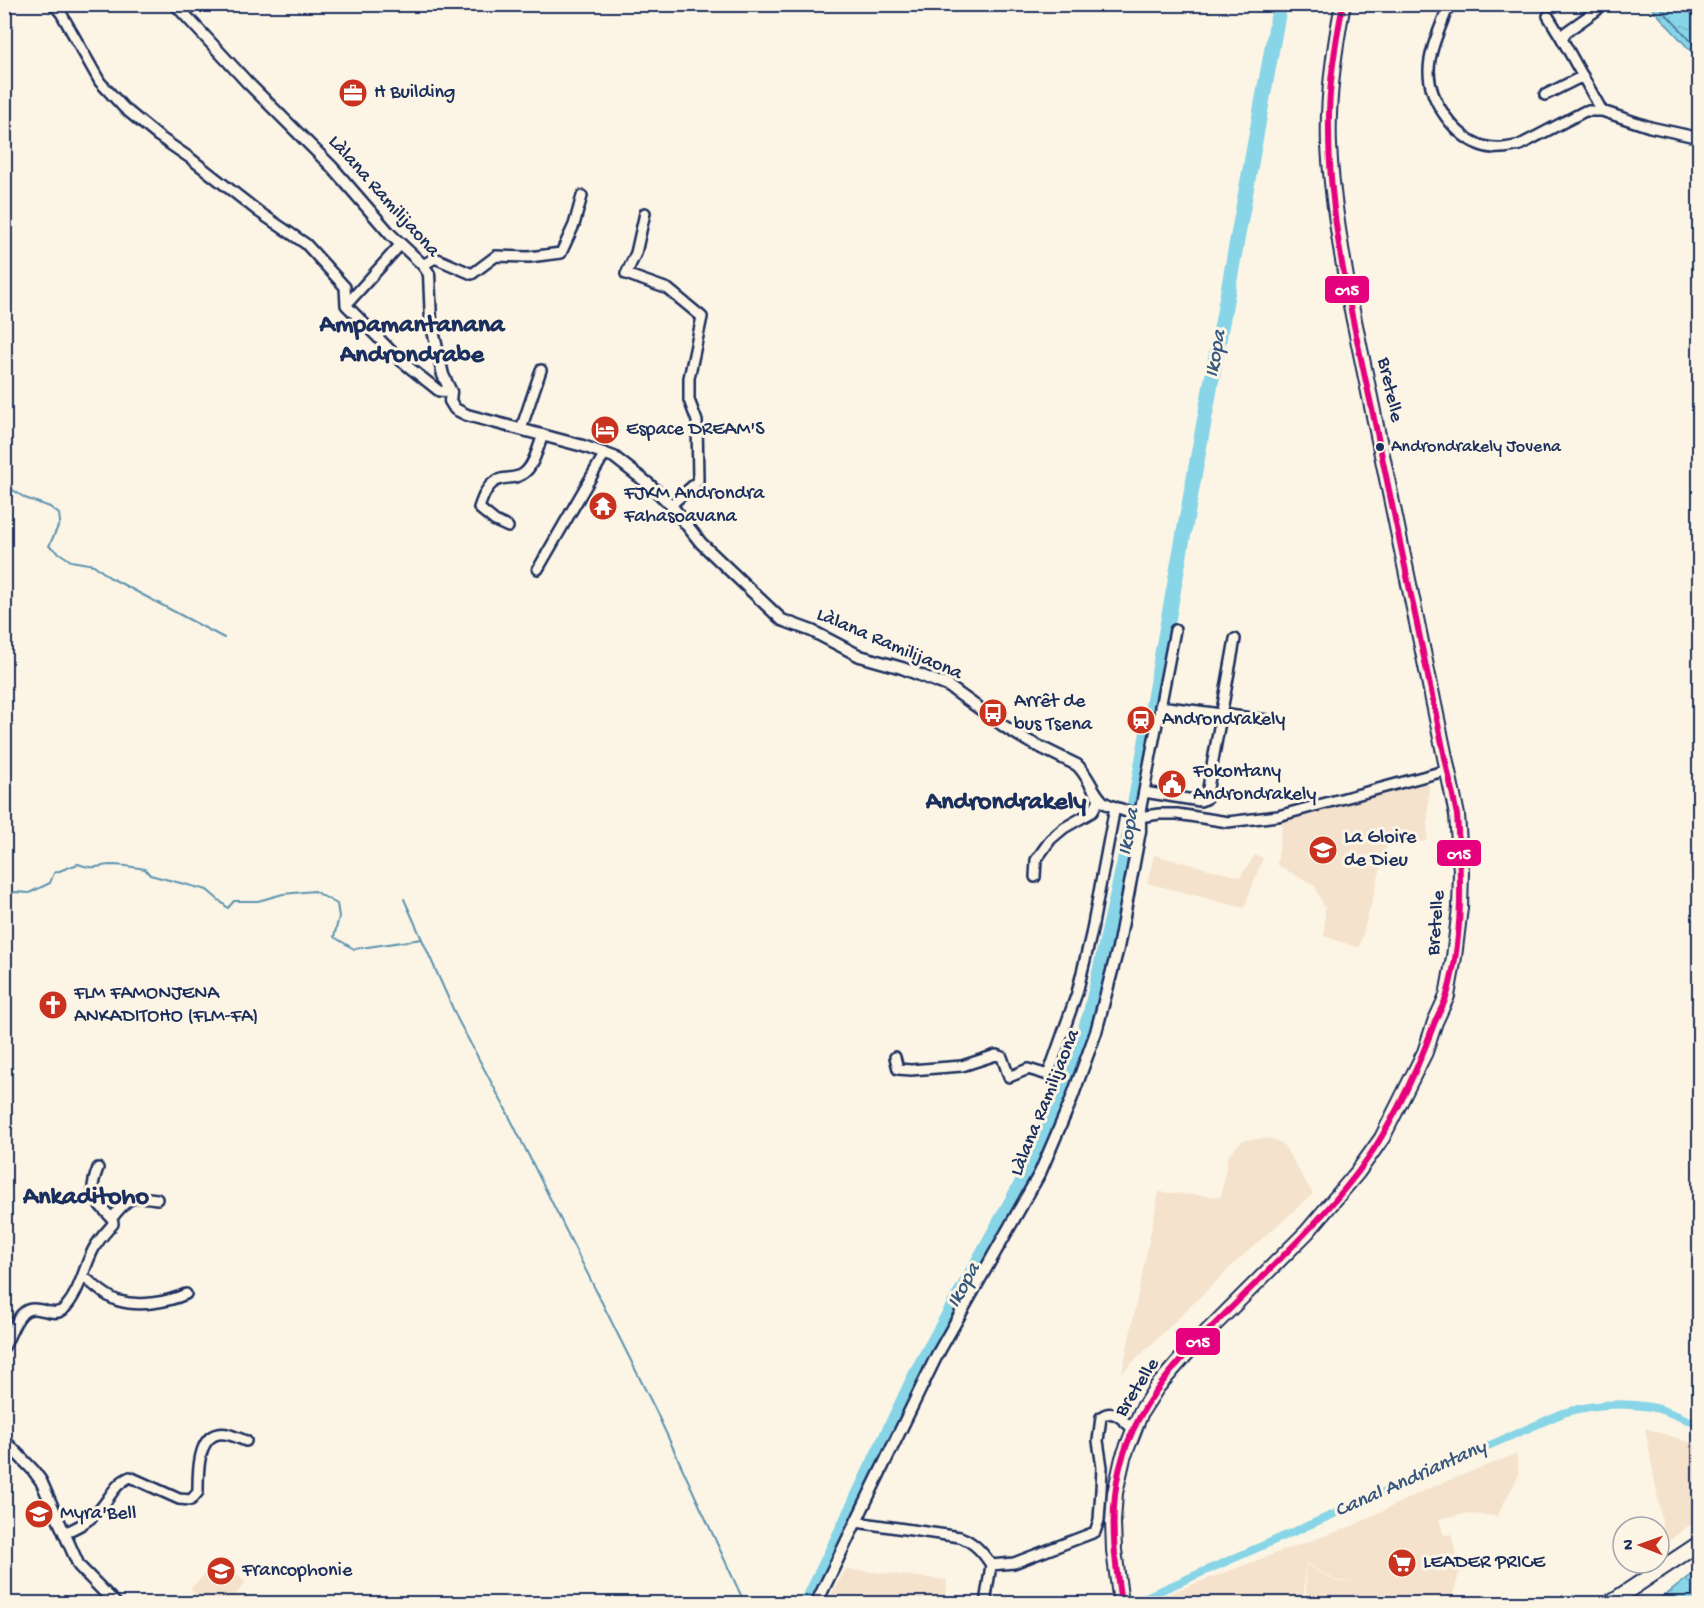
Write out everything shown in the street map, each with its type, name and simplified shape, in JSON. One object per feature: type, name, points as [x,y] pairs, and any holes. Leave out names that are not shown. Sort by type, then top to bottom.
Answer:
[{"type":"main road","name":"Bretelle","points":[[1121,1604],[1114,1550],[1113,1509],[1119,1473],[1133,1429],[1150,1397],[1176,1364],[1300,1240],[1357,1173],[1382,1138],[1425,1052],[1447,996],[1454,957],[1460,908],[1460,841],[1457,815],[1335,220],[1329,116],[1333,66],[1343,4]]},
{"type":"main road","points":[[1671,1555],[1700,1536]]},
{"type":"main road","points":[[1608,1604],[1700,1543]]},
{"type":"main road","points":[[1597,1604],[1641,1575]]},
{"type":"street","points":[[53,4],[61,13],[100,82],[124,108],[259,212],[306,244],[345,287],[346,305],[400,360],[439,391],[451,392]]},
{"type":"street","name":"Làlana Ramilijaona","points":[[175,4],[247,82],[333,167],[401,244],[423,265],[429,278],[433,331],[443,375],[451,392],[452,405],[461,413],[605,453],[638,474],[671,504],[701,543],[782,620],[812,631],[860,656],[948,686],[1013,732],[1077,765],[1088,777],[1100,798],[1138,816],[1140,831],[1118,948],[1096,1032],[1070,1103],[1040,1173],[937,1355],[816,1604]]},
{"type":"street","points":[[1449,4],[1431,57],[1429,71],[1431,85],[1439,105],[1450,122],[1473,142],[1492,148],[1520,145],[1585,111],[1602,111],[1650,127],[1700,138]]},
{"type":"street","points":[[1562,39],[1566,32],[1598,10],[1593,4]]},
{"type":"street","points":[[1548,15],[1602,111]]},
{"type":"street","points":[[1545,95],[1583,76]]},
{"type":"street","points":[[423,265],[435,258],[472,274],[496,256],[528,257],[561,253],[574,225],[582,196]]},
{"type":"street","points":[[645,213],[636,253],[626,274],[668,289],[702,317],[689,378],[688,400],[697,421],[698,482],[671,504]]},
{"type":"street","points":[[346,305],[401,244]]},
{"type":"street","points":[[521,429],[542,370]]},
{"type":"street","points":[[508,527],[479,508],[483,497],[490,484],[525,473],[534,459],[543,435]]},
{"type":"street","points":[[538,569],[605,453]]},
{"type":"street","points":[[1175,630],[1138,816],[1170,814],[1228,822],[1278,816],[1448,770]]},
{"type":"street","points":[[1144,792],[1206,800],[1235,639]]},
{"type":"street","points":[[1160,706],[1267,720]]},
{"type":"street","points":[[1035,877],[1036,860],[1051,839],[1064,828],[1092,812],[1100,798]]},
{"type":"street","points":[[895,1057],[898,1069],[911,1070],[962,1066],[996,1055],[1002,1057],[1009,1077],[1028,1069],[1048,1076],[1077,993],[1120,809]]},
{"type":"street","points":[[4,1347],[20,1315],[32,1308],[54,1313],[64,1308],[80,1286],[94,1248],[113,1224],[112,1218],[93,1196],[92,1184],[98,1168]]},
{"type":"street","points":[[112,1218],[126,1202],[133,1198],[157,1199]]},
{"type":"street","points":[[83,1276],[120,1301],[153,1303],[186,1294]]},
{"type":"street","points":[[991,1565],[1014,1563],[1095,1532],[1099,1520],[1101,1490],[1102,1467],[1098,1441],[1101,1417],[1115,1413],[1133,1429]]},
{"type":"street","points":[[64,1533],[91,1519],[118,1485],[129,1477],[179,1499],[187,1501],[194,1498],[198,1492],[198,1463],[208,1440],[215,1435],[223,1434],[246,1441]]},
{"type":"street","points":[[4,1440],[41,1480],[79,1566],[116,1604]]},
{"type":"street","points":[[856,1522],[960,1537],[980,1549],[991,1565],[986,1597],[988,1604]]},
{"type":"shaded area","points":[[1429,783],[1427,841],[1387,846],[1359,948],[1324,936],[1325,909],[1314,885],[1277,865],[1284,820]]},
{"type":"shaded area","points":[[1154,855],[1240,877],[1255,855],[1263,858],[1244,908],[1147,883]]},
{"type":"shaded area","points":[[1270,1138],[1283,1144],[1313,1194],[1239,1259],[1122,1373],[1159,1192],[1221,1197],[1228,1155],[1243,1140]]},
{"type":"shaded area","points":[[1645,1428],[1699,1445],[1699,1518],[1671,1539],[1671,1515],[1661,1515]]},
{"type":"shaded area","points":[[1516,1454],[1519,1475],[1497,1516],[1465,1514],[1439,1519],[1444,1535],[1451,1534],[1460,1572],[1450,1603],[1307,1603],[1305,1564],[1337,1582],[1357,1580],[1337,1581],[1305,1563],[1304,1603],[1144,1603],[1292,1547],[1299,1555],[1293,1547],[1352,1526],[1427,1489]]},
{"type":"shaded area","name":"Francophonie","points":[[221,1558],[246,1583],[236,1594],[248,1603],[205,1603],[190,1589]]},
{"type":"shaded area","points":[[846,1569],[947,1580],[946,1603],[826,1603]]},
{"type":"water","points":[[1649,5],[1699,5],[1699,60]]},
{"type":"water","points":[[1699,1569],[1699,1603],[1650,1603],[1667,1594]]},
{"type":"waterway","name":"Ikopa","points":[[807,1604],[917,1372],[1039,1152],[1090,1015],[1123,868],[1280,4]]},
{"type":"waterway","points":[[4,484],[25,498],[50,507],[59,514],[60,522],[49,546],[71,561],[94,565],[109,577],[224,638]]},
{"type":"waterway","points":[[4,896],[15,892],[29,893],[50,883],[54,873],[78,864],[92,867],[124,866],[145,869],[150,875],[207,890],[228,908],[234,901],[258,901],[283,894],[314,891],[337,904],[339,917],[334,937],[354,949],[422,939]]},
{"type":"waterway","points":[[404,899],[458,1020],[505,1108],[655,1409],[745,1604]]},
{"type":"waterway","name":"Canal Andriantany","points":[[1130,1604],[1563,1413],[1606,1405],[1640,1405],[1663,1410],[1700,1425]]},
{"type":"transit line","name":"015","points":[[1121,1604],[1114,1536],[1114,1509],[1121,1464],[1130,1436],[1144,1410],[1178,1363],[1316,1221],[1345,1189],[1370,1155],[1392,1120],[1419,1063],[1447,995],[1456,951],[1460,905],[1457,815],[1355,332],[1334,210],[1330,170],[1330,98],[1343,4]]},
{"type":"place","name":"H Building","points":[[353,93]]},
{"type":"place","name":"Espace DREAM'S","points":[[605,430]]},
{"type":"place","name":"Androndrakely Jovena","points":[[1380,447]]},
{"type":"place","name":"FJKM Androndra Fahasoavana","points":[[603,506]]},
{"type":"place","name":"Arrêt de bus Tsena","points":[[993,713]]},
{"type":"place","name":"Androndrakely","points":[[1141,720]]},
{"type":"place","name":"Fokontany Androndrakely","points":[[1172,784]]},
{"type":"place","name":"La Gloire de Dieu","points":[[1323,850]]},
{"type":"place","name":"FLM FAMONJENA ANKADITOHO (FLM-FA)","points":[[53,1005]]},
{"type":"place","name":"Myra'Bell","points":[[39,1514]]},
{"type":"place","name":"LEADER PRICE","points":[[1402,1563]]},
{"type":"place","name":"Francophonie","points":[[221,1571]]},
{"type":"district","name":"Ampamantanana Androndrabe","points":[[412,341]]},
{"type":"district","name":"Androndrakely","points":[[1006,803]]},
{"type":"district","name":"Ankaditoho","points":[[86,1198]]}]
